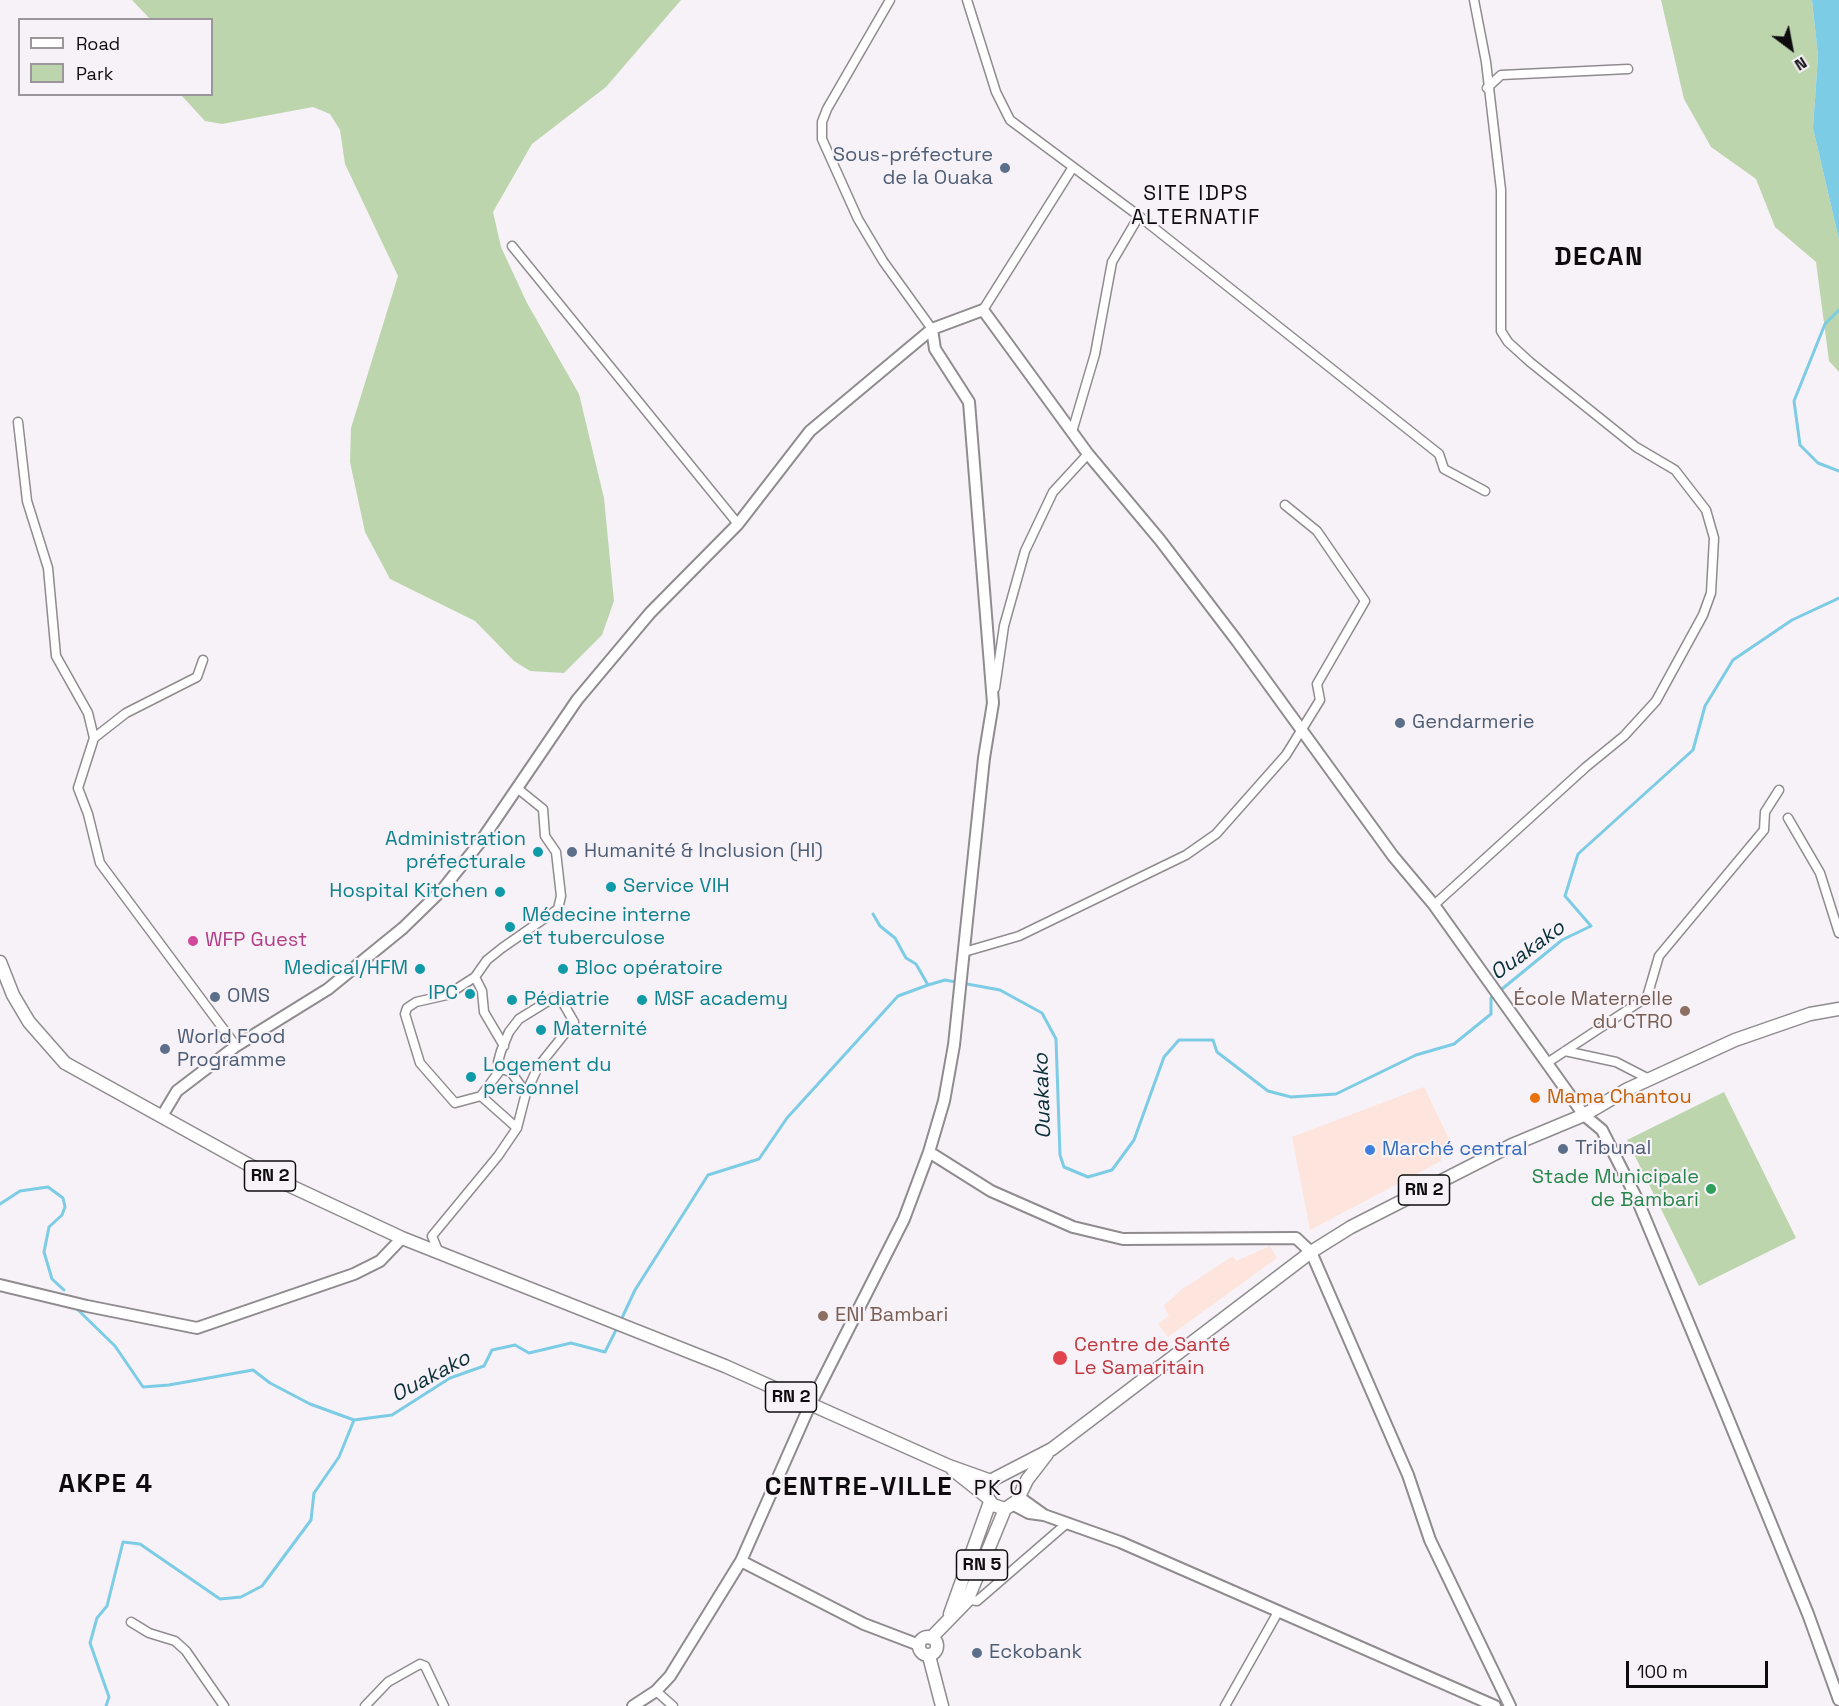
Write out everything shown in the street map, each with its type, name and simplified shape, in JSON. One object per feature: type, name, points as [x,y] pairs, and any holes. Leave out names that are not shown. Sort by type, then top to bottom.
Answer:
[{"type":"main road","name":"RN 2","points":[[0,962],[13,995],[29,1022],[65,1063],[269,1176],[402,1238],[725,1366],[949,1466],[996,1478],[1052,1449],[1311,1252],[1351,1227],[1512,1145],[1584,1115],[1649,1079],[1735,1040],[1810,1014],[1839,1009]]},
{"type":"main road","name":"RN 2","points":[[1015,1500],[1034,1470],[1052,1449]]},
{"type":"main road","name":"RN 2","points":[[949,1466],[989,1500]]},
{"type":"main road","points":[[996,1478],[1016,1481],[1015,1500],[997,1508],[989,1500],[987,1488],[996,1478]]},
{"type":"main road","name":"RN 5","points":[[973,1569],[989,1500]]},
{"type":"main road","name":"RN 5","points":[[919,1646],[922,1639],[931,1638],[961,1598],[973,1569],[1015,1500]]},
{"type":"main road","points":[[929,1656],[934,1654],[938,1647],[931,1638]]},
{"type":"main road","points":[[919,1646],[921,1652],[929,1656],[942,1706]]},
{"type":"street","points":[[890,0],[827,109],[822,122],[822,139],[858,219],[883,261],[932,328],[935,349],[969,402],[993,702]]},
{"type":"street","points":[[966,0],[996,92],[1010,120],[1139,216],[1438,454],[1444,469],[1485,491]]},
{"type":"street","points":[[1434,905],[1586,767],[1624,736],[1656,701],[1703,615],[1711,593],[1714,538],[1706,510],[1675,470],[1636,447],[1530,362],[1508,342],[1501,331],[1501,190],[1485,62],[1474,0]]},
{"type":"street","points":[[1487,88],[1501,75],[1628,69]]},
{"type":"street","points":[[162,1116],[177,1091],[236,1046],[328,989],[403,928],[442,890],[518,788],[577,700],[635,630],[738,524],[810,431],[932,328],[983,310],[1072,167]]},
{"type":"street","points":[[1072,432],[1095,354],[1112,262],[1139,216]]},
{"type":"street","points":[[512,246],[738,524]]},
{"type":"street","points":[[983,310],[1088,454],[1167,549],[1393,856],[1434,905],[1584,1115],[1602,1130],[1637,1200],[1808,1614],[1839,1700]]},
{"type":"street","points":[[18,423],[27,501],[48,568],[56,656],[88,713],[94,738],[78,788],[88,814],[100,863],[236,1046]]},
{"type":"street","points":[[633,1706],[656,1691],[670,1676],[741,1561],[810,1405],[904,1219],[929,1152],[944,1101],[954,1045],[984,758],[1004,626],[1025,551],[1053,492],[1088,454]]},
{"type":"street","points":[[964,952],[1019,936],[1186,855],[1216,834],[1286,755],[1320,700],[1317,684],[1365,601],[1317,531],[1285,505]]},
{"type":"street","points":[[94,738],[126,713],[197,677],[203,660]]},
{"type":"street","points":[[501,1069],[481,1096],[455,1103],[420,1063],[405,1014],[407,1008],[416,1002],[447,995],[475,977],[487,960],[558,909],[561,896],[556,852],[545,836],[543,809],[518,788]]},
{"type":"street","points":[[1547,1063],[1647,997],[1659,956],[1764,830],[1765,812],[1779,790]]},
{"type":"street","points":[[1788,818],[1820,873],[1839,933]]},
{"type":"street","points":[[475,977],[482,992],[484,1012],[504,1046]]},
{"type":"street","points":[[439,1252],[432,1236],[498,1156],[517,1128],[526,1093],[538,1067],[574,1022],[563,1004],[553,998],[519,1019],[498,1062],[501,1069]]},
{"type":"street","points":[[1565,1051],[1616,1062],[1649,1079]]},
{"type":"street","points":[[501,1069],[511,1072],[526,1093]]},
{"type":"street","points":[[481,1096],[517,1128]]},
{"type":"street","points":[[929,1152],[991,1191],[1073,1227],[1124,1239],[1296,1238],[1311,1252],[1408,1475],[1430,1540],[1510,1706]]},
{"type":"street","points":[[0,1285],[87,1306],[197,1328],[354,1274],[380,1261],[402,1238]]},
{"type":"street","points":[[1015,1500],[1029,1513],[1044,1515],[1120,1542],[1495,1706]]},
{"type":"street","points":[[961,1598],[977,1601],[1005,1580],[1066,1524]]},
{"type":"street","points":[[741,1561],[864,1624],[919,1646]]},
{"type":"street","points":[[1225,1706],[1278,1612]]},
{"type":"street","points":[[131,1622],[149,1633],[175,1641],[186,1651],[224,1706]]},
{"type":"street","points":[[365,1706],[388,1682],[420,1664],[425,1666],[444,1706]]},
{"type":"street","points":[[656,1691],[673,1706]]},
{"type":"shaded area","name":"Marché central","points":[[1424,1087],[1449,1139],[1441,1161],[1310,1230],[1292,1137]]},
{"type":"shaded area","points":[[1270,1246],[1277,1258],[1168,1337],[1158,1324],[1169,1316],[1164,1306],[1181,1290],[1233,1256],[1236,1261]]},
{"type":"green space","points":[[132,0],[681,0],[606,87],[532,144],[493,212],[501,247],[527,303],[579,394],[604,498],[614,601],[602,635],[564,673],[530,671],[514,661],[475,621],[390,579],[365,532],[350,462],[351,428],[398,276],[345,164],[340,130],[330,114],[313,107],[222,124],[205,121],[182,96],[213,96],[213,18],[149,18]]},
{"type":"green space","points":[[1661,0],[1812,0],[1818,56],[1813,128],[1839,240],[1839,372],[1829,361],[1816,262],[1775,227],[1756,179],[1711,147],[1684,99]]},
{"type":"green space","name":"Stade Municipale de Bambari","points":[[1724,1092],[1796,1238],[1699,1286],[1627,1140]]},
{"type":"water","points":[[1812,0],[1839,0],[1839,240],[1813,128],[1818,56]]},
{"type":"waterway","name":"Ouakako","points":[[1839,310],[1825,324],[1794,401],[1800,445],[1818,463],[1839,471]]},
{"type":"waterway","name":"Ouakako","points":[[621,1320],[635,1290],[708,1175],[759,1159],[787,1118],[898,996],[928,985],[945,980],[1000,990],[1042,1013],[1056,1039],[1060,1155],[1064,1167],[1088,1177],[1112,1170],[1134,1140],[1164,1057],[1179,1040],[1213,1040],[1217,1052],[1268,1091],[1291,1097],[1336,1094],[1416,1055],[1454,1044],[1491,1014],[1491,998],[1562,940],[1591,926],[1565,896],[1578,854],[1693,750],[1705,706],[1733,660],[1792,620],[1839,598]]},
{"type":"waterway","points":[[873,914],[880,926],[895,938],[906,958],[916,964],[928,985]]},
{"type":"waterway","points":[[0,1204],[20,1191],[48,1187],[63,1198],[65,1207],[62,1215],[49,1227],[44,1252],[52,1279],[64,1290]]},
{"type":"waterway","points":[[76,1308],[115,1346],[143,1387],[169,1385],[253,1370],[270,1383],[310,1404],[354,1420]]},
{"type":"waterway","name":"Ouakako","points":[[106,1706],[109,1697],[90,1643],[97,1618],[107,1606],[123,1542],[140,1544],[220,1599],[241,1597],[262,1586],[311,1520],[314,1493],[339,1457],[354,1420],[392,1415],[450,1378],[484,1366],[492,1350],[515,1345],[529,1353],[571,1343],[605,1352],[618,1326]]},
{"type":"place","name":"Sous-préfecture de la Ouaka","points":[[1005,168]]},
{"type":"place","name":"Gendarmerie","points":[[1400,723]]},
{"type":"place","name":"Administration préfecturale","points":[[538,852]]},
{"type":"place","name":"Humanité & Inclusion (HI)","points":[[572,852]]},
{"type":"place","name":"Service VIH","points":[[611,887]]},
{"type":"place","name":"Hospital Kitchen","points":[[500,892]]},
{"type":"place","name":"Médecine interne et tuberculose","points":[[510,927]]},
{"type":"place","name":"WFP Guest","points":[[193,941]]},
{"type":"place","name":"Medical/HFM","points":[[420,969]]},
{"type":"place","name":"Bloc opératoire","points":[[563,969]]},
{"type":"place","name":"IPC","points":[[470,994]]},
{"type":"place","name":"OMS","points":[[215,997]]},
{"type":"place","name":"Pédiatrie","points":[[512,1000]]},
{"type":"place","name":"MSF academy","points":[[642,1000]]},
{"type":"place","name":"École Maternelle du CTRO","points":[[1685,1011]]},
{"type":"place","name":"Maternité","points":[[541,1030]]},
{"type":"place","name":"World Food Programme","points":[[165,1049]]},
{"type":"place","name":"Logement du personnel","points":[[471,1077]]},
{"type":"place","name":"Mama Chantou","points":[[1535,1098]]},
{"type":"place","name":"Tribunal","points":[[1563,1149]]},
{"type":"place","name":"Marché central","points":[[1370,1150]]},
{"type":"place","name":"Stade Municipale de Bambari","points":[[1711,1189]]},
{"type":"place","name":"ENI Bambari","points":[[823,1316]]},
{"type":"place","name":"Centre de Santé Le Samaritain","points":[[1060,1358]]},
{"type":"place","name":"Eckobank","points":[[977,1653]]},
{"type":"district","name":"SITE IDPS ALTERNATIF","points":[[1196,206]]},
{"type":"district","name":"DECAN","points":[[1599,258]]},
{"type":"district","name":"AKPE 4","points":[[106,1485]]},
{"type":"district","name":"CENTRE-VILLE","points":[[859,1488]]},
{"type":"district","name":"PK 0","points":[[999,1489]]}]
